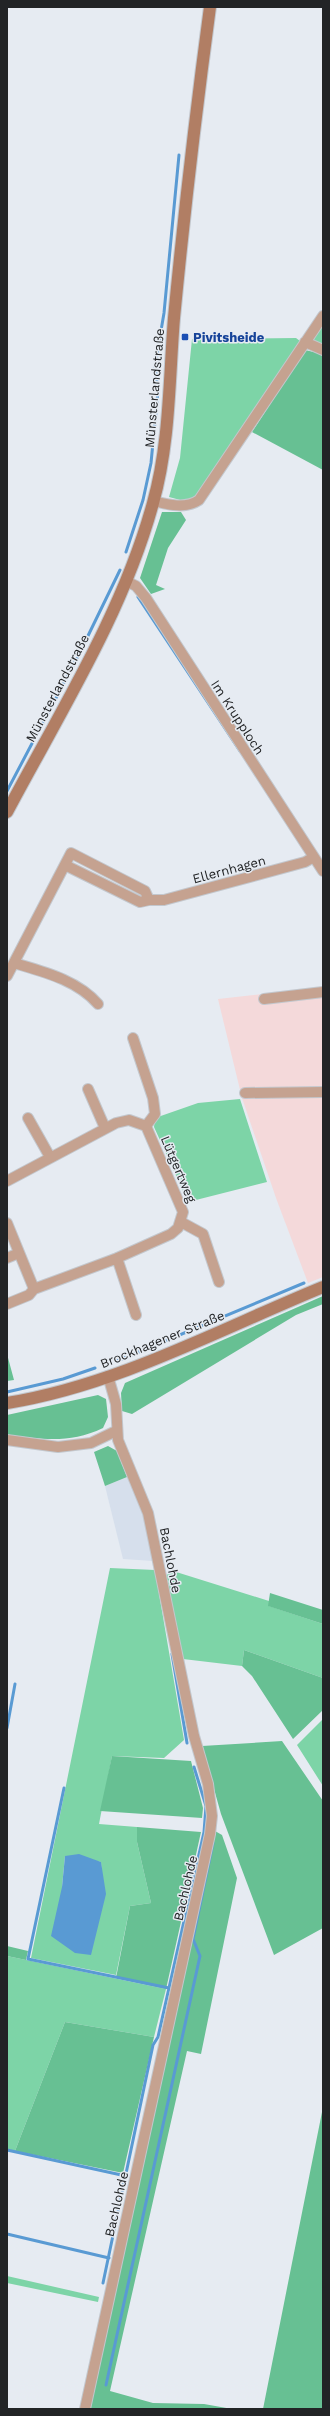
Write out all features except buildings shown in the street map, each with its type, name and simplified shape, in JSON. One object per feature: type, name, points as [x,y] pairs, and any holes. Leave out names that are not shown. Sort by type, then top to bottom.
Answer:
[{"type":"main road","name":"Münsterlandstraße","points":[[7,812],[111,615],[126,581],[154,501],[166,434],[171,349],[189,161],[210,7]]},
{"type":"main road","name":"Brockhagener Straße","points":[[7,1403],[62,1391],[108,1376],[169,1353],[323,1287]]},
{"type":"street","points":[[154,501],[183,506],[192,505],[199,500],[323,316]]},
{"type":"street","points":[[305,342],[323,350]]},
{"type":"street","name":"Im Krupploch","points":[[126,581],[136,586],[146,598],[323,871]]},
{"type":"street","name":"Ellernhagen","points":[[7,976],[71,853],[145,891],[149,900],[164,900],[314,857]]},
{"type":"street","points":[[14,963],[74,984],[88,992],[98,1004]]},
{"type":"street","points":[[264,999],[323,992]]},
{"type":"street","name":"Lütgertweg","points":[[133,1038],[153,1098],[155,1114],[146,1126]]},
{"type":"street","points":[[88,1089],[105,1128]]},
{"type":"street","points":[[245,1093],[323,1092]]},
{"type":"street","points":[[28,1118],[50,1157]]},
{"type":"street","name":"Lütgertweg","points":[[7,1181],[105,1128],[129,1120],[146,1126],[183,1212],[181,1222],[171,1234],[117,1258],[34,1289],[29,1295],[7,1304]]},
{"type":"street","name":"Lütgertweg","points":[[181,1222],[203,1234],[219,1282]]},
{"type":"street","points":[[7,1223],[34,1289]]},
{"type":"street","points":[[7,1258],[19,1253]]},
{"type":"street","points":[[117,1258],[136,1315]]},
{"type":"street","name":"Bachlohde","points":[[85,2409],[210,1834],[212,1816],[208,1784],[194,1736],[148,1513],[135,1483],[116,1431],[116,1404],[108,1376]]},
{"type":"street","points":[[7,1440],[58,1447],[91,1443],[116,1431]]},
{"type":"shaded area","points":[[323,987],[323,1277],[308,1283],[276,1198],[242,1098],[218,999]]},
{"type":"shaded area","points":[[127,1477],[143,1514],[153,1561],[123,1559],[105,1486]]},
{"type":"green space","points":[[323,322],[323,346],[314,343],[312,338]]},
{"type":"green space","points":[[296,338],[300,341],[197,497],[184,501],[169,497],[180,458],[192,339]]},
{"type":"green space","points":[[305,350],[318,353],[323,356],[323,470],[252,432]]},
{"type":"green space","points":[[162,512],[181,512],[186,520],[168,548],[156,585],[165,589],[151,594],[140,578]]},
{"type":"green space","points":[[240,1099],[267,1182],[188,1202],[154,1127],[155,1118],[198,1103]]},
{"type":"green space","points":[[323,1296],[323,1304],[296,1315],[132,1414],[122,1411],[121,1393],[125,1383]]},
{"type":"green space","points":[[7,1354],[14,1380],[7,1381]]},
{"type":"green space","points":[[98,1395],[106,1399],[108,1417],[103,1428],[79,1436],[56,1439],[7,1435],[7,1415]]},
{"type":"green space","points":[[108,1446],[117,1451],[127,1477],[105,1486],[94,1452]]},
{"type":"green space","points":[[110,1568],[155,1570],[184,1740],[164,1758],[112,1756],[99,1824],[137,1827],[137,1842],[151,1903],[130,1906],[116,1975],[31,1958]],"holes":[[[65,1856],[101,1862],[102,1877],[62,1887]]]},
{"type":"green space","points":[[173,1571],[269,1601],[269,1606],[323,1624],[323,1678],[244,1650],[242,1666],[183,1659],[165,1576]]},
{"type":"green space","points":[[270,1593],[323,1610],[323,1624],[268,1606]]},
{"type":"green space","points":[[244,1650],[323,1678],[323,1710],[293,1739],[252,1676],[242,1666]]},
{"type":"green space","points":[[323,1719],[323,1786],[297,1745]]},
{"type":"green space","points":[[282,1741],[323,1801],[323,1928],[274,1955],[221,1814],[202,1746]]},
{"type":"green space","points":[[112,1756],[191,1761],[203,1808],[202,1818],[100,1811]]},
{"type":"green space","points":[[137,1827],[201,1832],[166,1989],[116,1978],[130,1906],[151,1903],[137,1842]]},
{"type":"green space","points":[[215,1831],[222,1835],[237,1878],[201,2054],[187,2051],[110,2391],[153,2403],[204,2404],[232,2409],[90,2409]]},
{"type":"green space","points":[[7,1946],[28,1951],[26,1960],[7,1956]]},
{"type":"green space","points":[[7,1956],[166,1989],[154,2037],[65,2022],[15,2151],[7,2149]]},
{"type":"green space","points":[[65,2022],[154,2037],[123,2173],[15,2151]]},
{"type":"green space","points":[[322,2112],[323,2409],[263,2409]]},
{"type":"green space","points":[[7,2276],[99,2297],[98,2302],[7,2283]]},
{"type":"water","points":[[79,1854],[101,1862],[106,1894],[91,1955],[75,1953],[51,1936],[62,1887],[65,1856]]},
{"type":"waterway","points":[[126,552],[143,500],[151,463],[158,391],[155,366],[164,313],[179,155]]},
{"type":"waterway","points":[[84,644],[120,570]]},
{"type":"waterway","points":[[138,597],[240,751]]},
{"type":"waterway","points":[[7,791],[77,658]]},
{"type":"waterway","points":[[117,1361],[304,1283]]},
{"type":"waterway","points":[[7,1392],[63,1379],[95,1368]]},
{"type":"waterway","points":[[172,1654],[187,1743]]},
{"type":"waterway","points":[[7,1728],[15,1684]]},
{"type":"waterway","points":[[103,2283],[153,2045],[158,2037],[204,1832],[206,1806],[194,1767]]},
{"type":"waterway","points":[[64,1788],[28,1959],[169,1988]]},
{"type":"waterway","points":[[106,2385],[200,1956],[193,1939],[213,1843]]},
{"type":"waterway","points":[[7,2150],[126,2176]]},
{"type":"waterway","points":[[7,2234],[109,2258]]},
{"type":"place","name":"Pivitsheide","points":[[185,337]]}]
